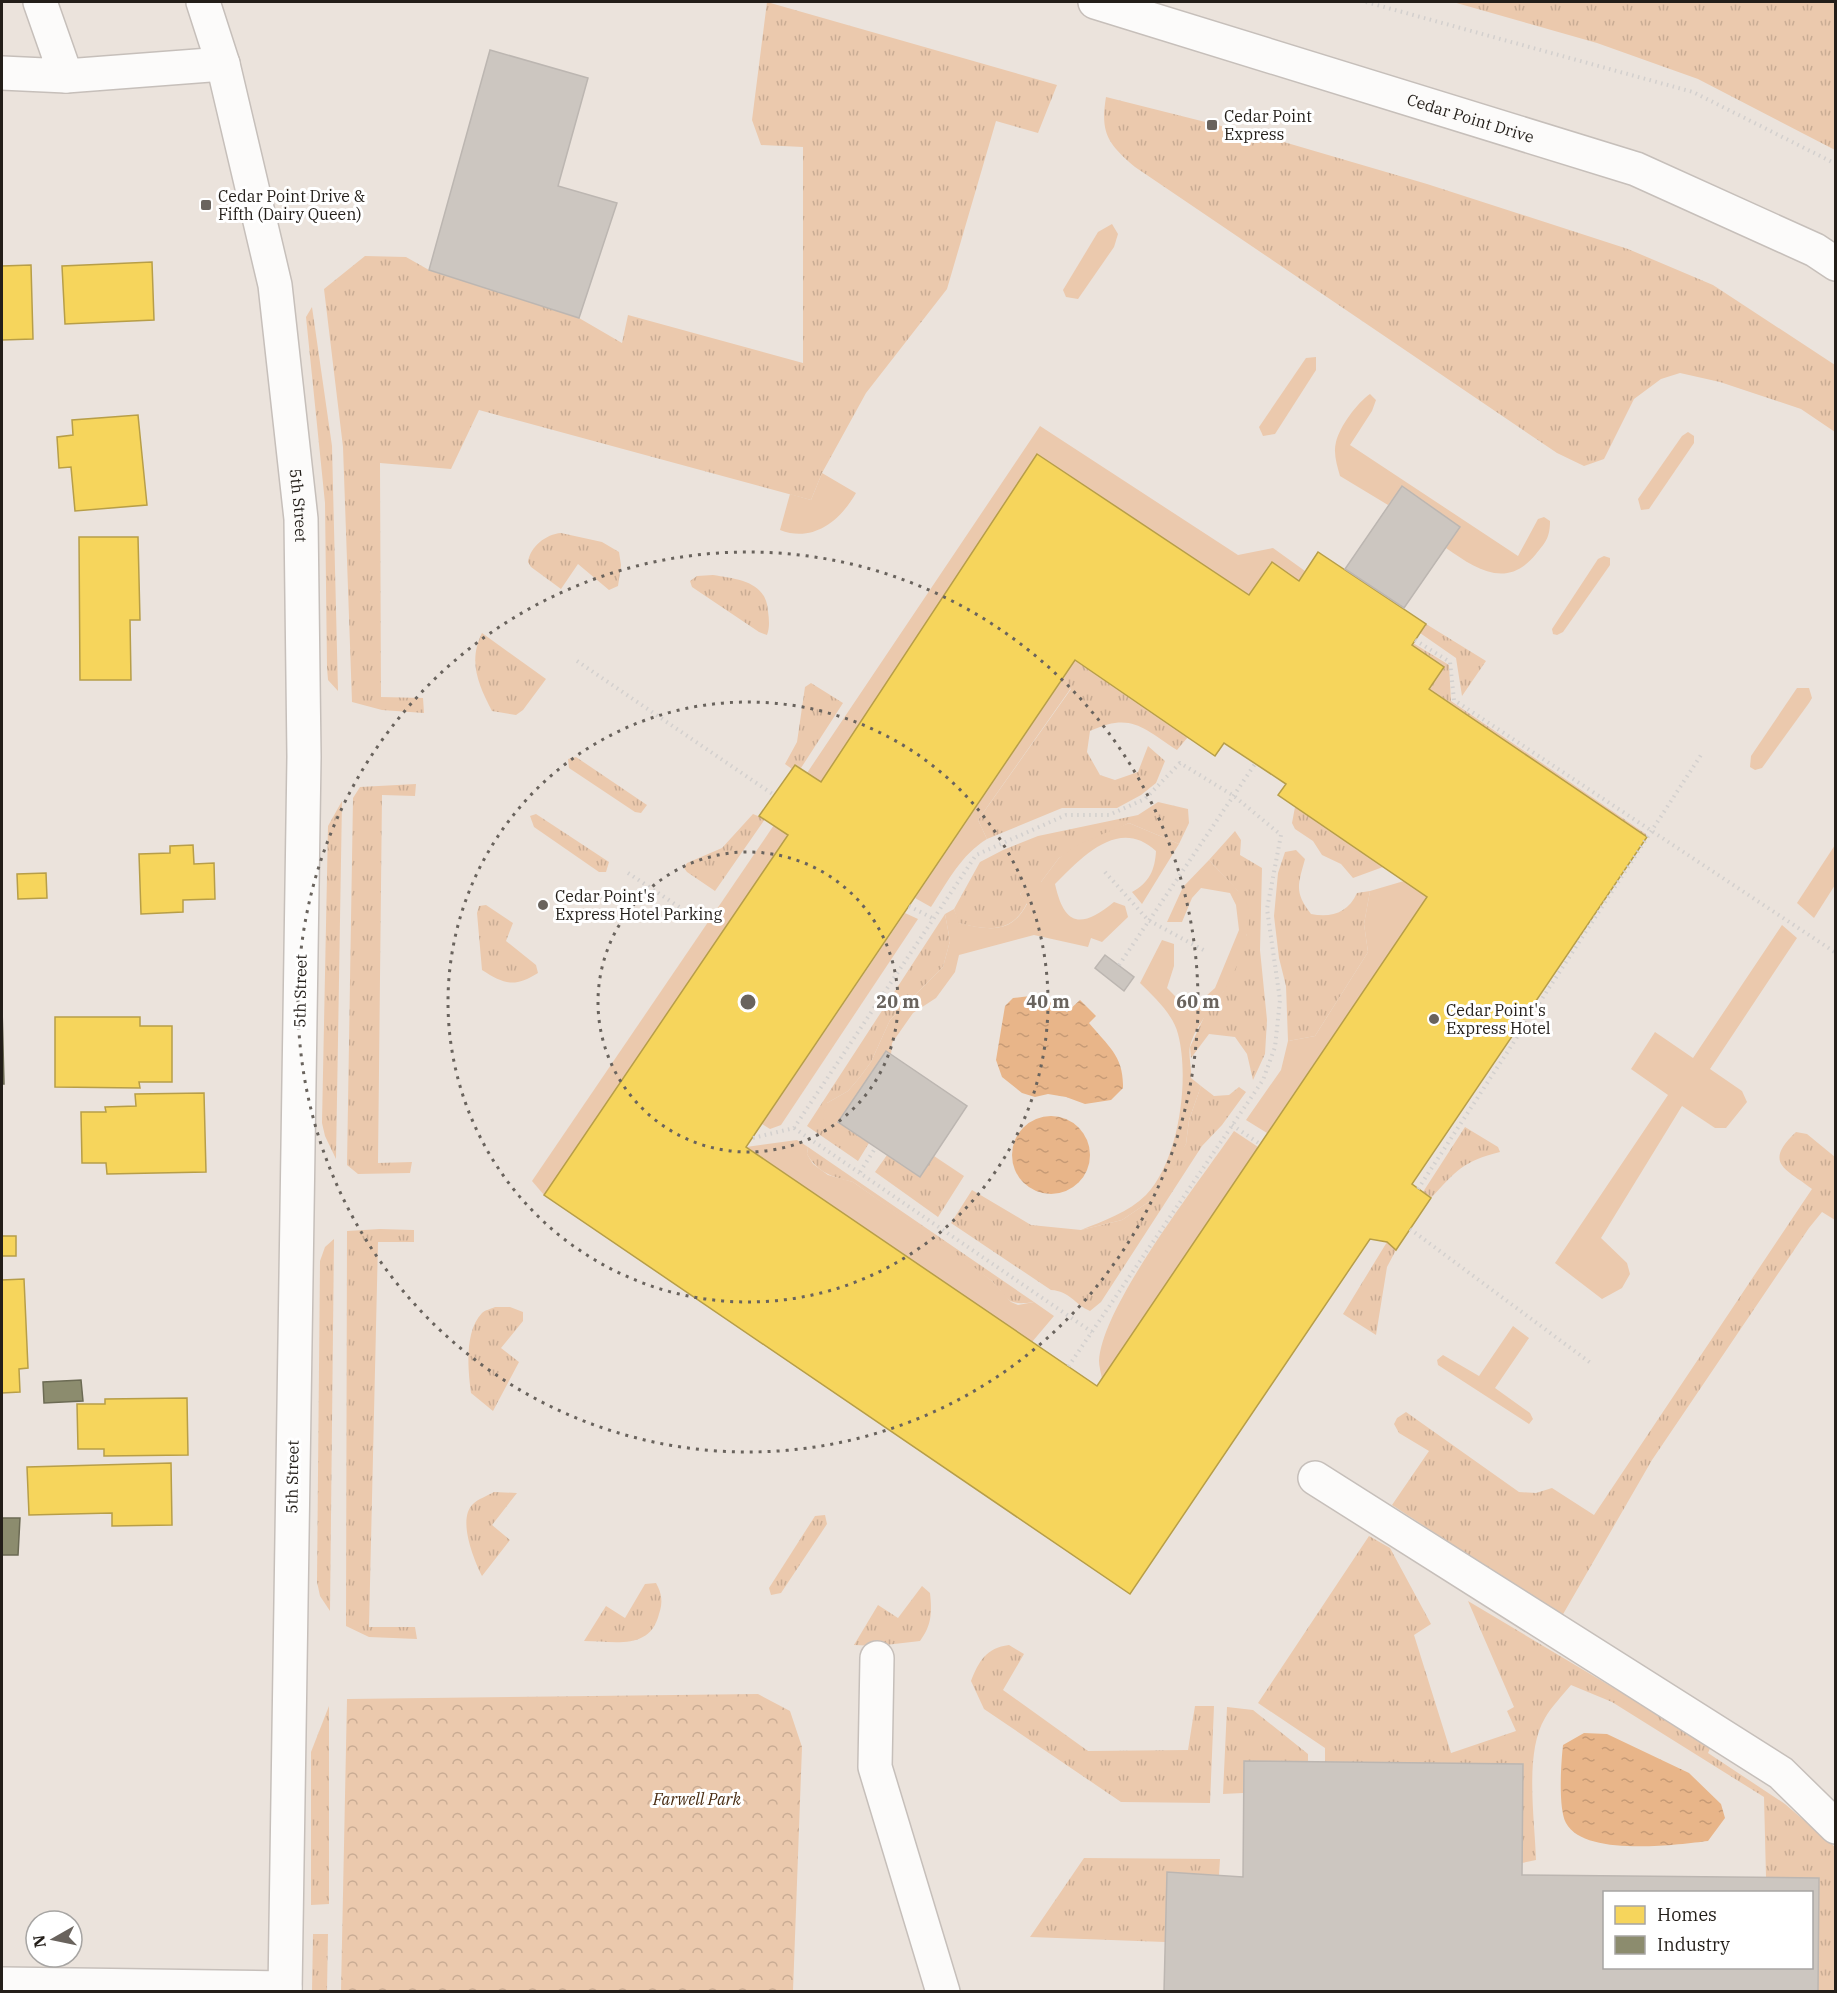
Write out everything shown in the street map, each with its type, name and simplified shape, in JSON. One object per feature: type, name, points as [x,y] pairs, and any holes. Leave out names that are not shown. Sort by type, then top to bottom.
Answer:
[{"type":"street","points":[[40,2],[66,76]]},
{"type":"street","name":"5th Street","points":[[203,2],[223,64],[275,285],[301,519],[304,757],[285,1990]]},
{"type":"street","name":"Cedar Point Drive","points":[[1095,2],[1636,169],[1815,250],[1836,264]]},
{"type":"street","points":[[2,73],[66,76],[223,64]]},
{"type":"street","points":[[1316,1478],[1781,1773],[1836,1827]]},
{"type":"street","points":[[877,1658],[875,1767],[943,1992]]},
{"type":"street","points":[[2,1984],[285,1990]]},
{"type":"path","points":[[1366,2],[1693,92],[1836,164]]},
{"type":"path","points":[[1415,640],[1450,662],[1454,700],[1836,953]]},
{"type":"path","points":[[577,661],[774,795]]},
{"type":"path","points":[[1418,1189],[1701,755]]},
{"type":"path","points":[[753,1138],[794,1128],[976,855],[1066,815],[1109,815],[1145,799],[1180,763],[1234,796],[1281,835],[1268,909],[1280,1000],[1275,1047],[1263,1080],[1068,1367]]},
{"type":"path","points":[[1119,965],[1255,764]]},
{"type":"path","points":[[1105,872],[1148,921],[1207,952]]},
{"type":"path","points":[[627,873],[696,918]]},
{"type":"path","points":[[909,906],[934,919]]},
{"type":"path","points":[[1232,1125],[1260,1144]]},
{"type":"path","points":[[794,1128],[1092,1332]]},
{"type":"path","points":[[860,1172],[876,1147]]},
{"type":"path","points":[[1410,1229],[1592,1364]]},
{"type":"green space","points":[[767,2],[1057,85],[1038,133],[996,121],[947,289],[866,393],[822,473],[811,500],[479,410],[451,469],[380,463],[381,697],[423,698],[424,713],[382,710],[352,702],[343,447],[324,289],[365,256],[406,257],[429,270],[579,318],[622,343],[628,315],[803,363],[803,147],[761,145],[752,120]]},
{"type":"green space","points":[[1453,2],[1835,2],[1835,150],[1698,79],[1597,43]]},
{"type":"green space","points":[[1106,97],[1277,140],[1427,184],[1628,249],[1713,285],[1835,365],[1835,432],[1801,409],[1720,382],[1680,373],[1661,379],[1634,399],[1604,459],[1584,466],[1557,453],[1135,167],[1118,151],[1108,137],[1104,120]]},
{"type":"green space","points":[[1112,224],[1118,234],[1114,247],[1078,299],[1066,297],[1063,290],[1098,232]]},
{"type":"green space","points":[[312,307],[332,446],[338,691],[328,680],[327,667],[325,503],[306,317]]},
{"type":"green space","points":[[1316,357],[1316,370],[1275,434],[1263,436],[1259,427],[1306,358]]},
{"type":"green space","points":[[1370,394],[1376,400],[1372,411],[1350,445],[1518,556],[1538,519],[1544,517],[1550,521],[1545,543],[1525,565],[1514,571],[1503,573],[1480,569],[1446,548],[1460,527],[1402,487],[1388,505],[1340,476],[1335,450],[1338,436],[1350,415]]},
{"type":"green space","points":[[1040,426],[1238,555],[1273,548],[1305,571],[1299,581],[1271,562],[1249,595],[1037,454],[821,782],[807,773]]},
{"type":"green space","points":[[1688,432],[1694,436],[1694,443],[1649,509],[1641,510],[1638,499],[1682,436]]},
{"type":"green space","points":[[822,473],[856,493],[849,503],[834,520],[814,531],[804,534],[780,530],[790,494],[811,500]]},
{"type":"green space","points":[[561,533],[602,542],[619,552],[621,565],[618,586],[609,590],[578,564],[561,589],[531,567],[528,562],[529,556],[535,546],[550,536]]},
{"type":"green space","points":[[1604,556],[1610,558],[1610,565],[1563,632],[1553,634],[1552,629],[1598,559]]},
{"type":"green space","points":[[713,575],[749,583],[762,593],[768,614],[767,635],[692,587],[690,581],[697,576]]},
{"type":"green space","points":[[1426,624],[1486,661],[1462,696],[1456,658],[1420,633]]},
{"type":"green space","points":[[482,633],[546,679],[523,710],[516,715],[492,711],[479,682],[475,663]]},
{"type":"green space","points":[[1413,643],[1449,665],[1451,701],[1646,834],[1647,837],[1429,689],[1444,667],[1412,645]]},
{"type":"green space","points":[[1075,660],[1188,737],[1177,750],[1145,729],[1127,723],[1104,725],[1090,731],[1087,752],[1100,775],[1115,780],[1138,772],[1148,746],[1165,761],[1156,783],[1141,795],[1117,808],[1062,808],[987,839],[978,820],[1071,689],[1064,677]]},
{"type":"green space","points":[[1064,677],[1071,688],[978,820],[987,839],[962,861],[931,907],[915,898]]},
{"type":"green space","points":[[811,683],[843,703],[801,768],[795,765],[792,769],[785,764],[797,742],[805,687]]},
{"type":"green space","points":[[1797,688],[1809,688],[1812,698],[1762,768],[1755,770],[1750,767],[1751,756]]},
{"type":"green space","points":[[576,757],[647,805],[641,813],[635,812],[569,768],[568,759]]},
{"type":"green space","points":[[416,784],[415,796],[382,795],[378,1163],[412,1162],[410,1173],[358,1174],[347,1165],[353,798],[360,787]]},
{"type":"green space","points":[[342,801],[336,1159],[325,1136],[322,1123],[328,826]]},
{"type":"green space","points":[[1158,802],[1188,809],[1189,823],[1179,844],[1129,823],[1059,858],[1041,882],[1031,883],[1020,894],[1027,903],[1014,921],[998,928],[958,923],[954,909],[980,862],[1038,836],[1138,815]]},
{"type":"green space","points":[[1295,807],[1383,867],[1353,878],[1341,864],[1322,855],[1313,841],[1295,829],[1292,823]]},
{"type":"green space","points":[[536,814],[609,862],[606,872],[599,872],[534,827],[530,816]]},
{"type":"green space","points":[[753,814],[765,819],[715,891],[687,872],[684,868],[687,863],[722,848]]},
{"type":"green space","points":[[1129,823],[1179,844],[1142,904],[1132,892],[1150,875],[1156,851],[1142,842],[1129,838],[1115,839],[1090,852],[1055,884],[1064,909],[1070,916],[1084,919],[1093,916],[1114,902],[1125,906],[1128,917],[1102,942],[1091,938],[1088,947],[1034,935],[959,955],[955,972],[936,998],[913,1013],[892,1043],[891,1055],[838,1122],[831,1125],[822,1119],[827,1103],[848,1091],[871,1062],[890,1020],[943,967],[950,941],[945,914],[954,909],[959,923],[989,928],[1006,925],[1021,914],[1027,904],[1020,894],[1031,882],[1041,882],[1059,858],[1079,844]]},
{"type":"green space","points":[[774,825],[788,835],[544,1195],[532,1181]]},
{"type":"green space","points":[[1235,831],[1241,840],[1240,855],[1262,868],[1260,950],[1267,1020],[1265,1054],[1253,1080],[1247,1054],[1235,1037],[1209,1034],[1191,1058],[1190,1047],[1205,1015],[1223,992],[1247,934],[1238,891],[1209,860]]},
{"type":"green space","points":[[1835,845],[1835,885],[1814,918],[1797,903]]},
{"type":"green space","points":[[1296,850],[1305,859],[1299,888],[1302,900],[1311,914],[1325,915],[1338,912],[1349,905],[1357,893],[1370,891],[1364,924],[1368,952],[1315,1036],[1288,1041],[1286,986],[1279,958],[1274,916],[1278,873],[1285,852]]},
{"type":"green space","points":[[1209,860],[1246,901],[1249,916],[1246,939],[1232,976],[1199,1025],[1190,1046],[1191,1078],[1201,1086],[1189,1120],[1186,1144],[1169,1177],[1150,1201],[1122,1220],[1081,1230],[1115,1216],[1139,1201],[1157,1180],[1167,1162],[1179,1119],[1182,1096],[1181,1052],[1178,1034],[1172,1020],[1140,983],[1162,940],[1174,944],[1174,966],[1167,988],[1179,1000],[1196,1005],[1215,988],[1239,930],[1236,905],[1230,893],[1201,888],[1192,898],[1182,922],[1167,922],[1183,887]]},
{"type":"green space","points":[[1404,881],[1427,897],[1267,1133],[1246,1120],[1281,1070],[1288,1041],[1315,1036],[1368,952],[1364,924],[1370,891]]},
{"type":"green space","points":[[486,905],[513,923],[506,941],[536,965],[538,973],[522,981],[509,982],[482,970],[477,913],[479,906]]},
{"type":"green space","points":[[905,913],[918,919],[781,1125],[770,1129],[762,1124]]},
{"type":"green space","points":[[945,914],[950,941],[943,967],[890,1020],[871,1062],[860,1077],[848,1091],[827,1103],[831,1125],[838,1122],[869,1143],[858,1161],[807,1126]]},
{"type":"green space","points":[[1782,925],[1797,938],[1710,1069],[1742,1091],[1747,1102],[1726,1128],[1715,1128],[1682,1106],[1601,1238],[1627,1263],[1630,1274],[1622,1288],[1602,1299],[1555,1263],[1668,1095],[1631,1069],[1655,1032],[1693,1058]]},
{"type":"green space","points":[[1201,1086],[1214,1096],[1229,1095],[1239,1087],[1246,1092],[1222,1125],[1202,1146],[1101,1302],[1090,1311],[1067,1295],[1051,1290],[951,1223],[972,1190],[1031,1225],[1081,1230],[1122,1220],[1150,1201],[1186,1144],[1189,1120]]},
{"type":"green space","points":[[1465,1127],[1498,1147],[1500,1152],[1468,1163],[1431,1198],[1423,1192]]},
{"type":"green space","points":[[1234,1131],[1258,1147],[1102,1379],[1099,1361],[1104,1337],[1117,1308],[1155,1244]]},
{"type":"green space","points":[[1796,1132],[1807,1134],[1835,1157],[1835,1220],[1822,1212],[1809,1228],[1652,1460],[1562,1616],[1392,1505],[1429,1451],[1399,1433],[1394,1424],[1397,1418],[1406,1412],[1519,1492],[1536,1493],[1552,1488],[1594,1515],[1812,1189],[1787,1171],[1780,1159],[1786,1143]]},
{"type":"green space","points":[[797,1140],[808,1147],[807,1154],[813,1164],[828,1175],[853,1182],[966,1261],[992,1281],[1011,1302],[1018,1305],[1034,1302],[1054,1316],[1032,1342],[746,1147]]},
{"type":"green space","points":[[808,1147],[1034,1302],[1018,1303],[1009,1300],[992,1281],[853,1182],[821,1170],[807,1154]]},
{"type":"green space","points":[[887,1155],[920,1177],[934,1156],[964,1176],[938,1217],[875,1172]]},
{"type":"green space","points":[[414,1230],[414,1242],[378,1242],[369,1627],[415,1627],[417,1639],[369,1637],[346,1626],[347,1231]]},
{"type":"green space","points":[[334,1239],[330,1611],[320,1596],[317,1582],[320,1261],[325,1247]]},
{"type":"green space","points":[[1387,1242],[1396,1250],[1387,1267],[1376,1335],[1343,1314]]},
{"type":"green space","points":[[495,1307],[510,1307],[523,1312],[523,1321],[501,1348],[519,1362],[493,1411],[471,1393],[469,1351],[472,1330],[476,1321],[483,1312]]},
{"type":"green space","points":[[1513,1326],[1529,1338],[1495,1388],[1530,1413],[1533,1419],[1529,1424],[1438,1365],[1437,1360],[1443,1355],[1479,1376]]},
{"type":"green space","points":[[494,1492],[517,1493],[492,1525],[510,1540],[482,1576],[468,1540],[468,1511],[473,1504]]},
{"type":"green space","points":[[825,1515],[827,1524],[781,1593],[771,1595],[769,1588],[815,1516]]},
{"type":"green space","points":[[1369,1536],[1390,1548],[1431,1624],[1414,1635],[1451,1753],[1516,1731],[1507,1711],[1514,1707],[1468,1601],[1711,1746],[1708,1753],[1785,1804],[1835,1847],[1835,1991],[1818,1991],[1819,1878],[1766,1877],[1764,1797],[1612,1702],[1571,1685],[1545,1718],[1535,1749],[1533,1768],[1536,1860],[1522,1863],[1522,1764],[1325,1762],[1325,1748],[1258,1703]]},
{"type":"green space","points":[[656,1583],[661,1594],[661,1606],[654,1626],[648,1634],[629,1641],[584,1641],[606,1606],[625,1618],[645,1584]]},
{"type":"green space","points":[[922,1586],[930,1593],[931,1612],[929,1624],[920,1641],[877,1646],[854,1645],[878,1605],[898,1618]]},
{"type":"green space","points":[[1009,1645],[1024,1654],[1003,1690],[1088,1751],[1188,1750],[1195,1706],[1214,1706],[1210,1803],[1121,1802],[984,1709],[971,1681],[977,1667],[989,1652]]},
{"type":"green space","name":"Farwell Park","points":[[758,1694],[790,1711],[802,1747],[793,1991],[341,1991],[347,1699]]},
{"type":"green space","points":[[329,1706],[329,1904],[311,1905],[311,1752]]},
{"type":"green space","points":[[1227,1707],[1253,1710],[1308,1754],[1308,1762],[1244,1761],[1243,1793],[1223,1794]]},
{"type":"green space","points":[[1084,1858],[1220,1859],[1219,1875],[1167,1873],[1165,1942],[1030,1937]]},
{"type":"green space","points":[[313,1934],[328,1934],[327,1991],[312,1991]]},
{"type":"water","points":[[1038,995],[1067,1012],[1080,1000],[1096,1016],[1089,1023],[1114,1052],[1123,1077],[1123,1088],[1111,1100],[1085,1104],[1066,1097],[1048,1094],[1035,1097],[1022,1093],[1002,1077],[996,1060],[1005,1006],[1013,998]]},
{"type":"water","points":[[1051,1116],[1066,1119],[1078,1128],[1087,1140],[1090,1155],[1087,1170],[1078,1182],[1066,1191],[1051,1194],[1036,1191],[1024,1182],[1015,1170],[1012,1155],[1015,1140],[1024,1128],[1036,1119]]},
{"type":"water","points":[[1584,1733],[1607,1734],[1689,1773],[1721,1804],[1725,1818],[1708,1841],[1693,1843],[1654,1846],[1610,1845],[1591,1841],[1576,1834],[1563,1816],[1562,1753],[1563,1745]]},
{"type":"building: Homes","points":[[152,262],[154,320],[65,324],[62,266]]},
{"type":"building: Homes","points":[[31,265],[33,339],[2,340],[2,266]]},
{"type":"building: Homes","points":[[138,415],[147,505],[75,511],[71,467],[59,468],[57,437],[73,435],[72,420]]},
{"type":"building: Homes","name":"Cedar Point's Express Hotel","points":[[1037,454],[1249,595],[1272,562],[1299,581],[1318,552],[1426,624],[1412,645],[1444,667],[1429,689],[1647,837],[1412,1184],[1431,1198],[1396,1250],[1387,1242],[1370,1239],[1130,1594],[544,1195],[788,835],[759,816],[795,765],[821,782]],"holes":[[[1075,660],[1215,756],[1224,743],[1286,784],[1278,795],[1427,897],[1097,1386],[746,1147]]]},
{"type":"building: Homes","points":[[79,537],[138,537],[140,620],[130,620],[131,680],[80,680]]},
{"type":"building: Homes","points":[[193,845],[194,864],[214,863],[215,899],[183,900],[183,912],[141,914],[139,854],[170,853],[170,846]]},
{"type":"building: Homes","points":[[46,873],[47,898],[18,899],[17,874]]},
{"type":"building: Homes","points":[[55,1017],[140,1017],[140,1026],[172,1026],[172,1082],[139,1082],[140,1088],[55,1087]]},
{"type":"building: Homes","points":[[204,1093],[206,1172],[107,1174],[106,1163],[82,1163],[81,1112],[106,1112],[105,1107],[136,1106],[135,1094]]},
{"type":"building: Homes","points":[[2,1236],[16,1236],[16,1256],[2,1256]]},
{"type":"building: Homes","points":[[24,1279],[28,1368],[19,1369],[20,1392],[2,1393],[2,1280]]},
{"type":"building: Homes","points":[[187,1398],[188,1455],[104,1456],[104,1449],[78,1449],[77,1404],[105,1404],[105,1399]]},
{"type":"building: Homes","points":[[171,1463],[172,1525],[112,1526],[112,1513],[29,1515],[27,1467]]},
{"type":"building: Industry","points":[[2,1007],[4,1084],[2,1084]]},
{"type":"building: Industry","points":[[81,1380],[83,1401],[44,1403],[43,1382]]},
{"type":"building: Industry","points":[[2,1518],[20,1518],[18,1555],[2,1555]]},
{"type":"building: Other","points":[[490,50],[588,78],[558,186],[617,203],[579,318],[429,270]]},
{"type":"building: Other","points":[[1402,486],[1460,527],[1404,608],[1345,569]]},
{"type":"building: Other","points":[[1105,955],[1134,977],[1124,991],[1095,968]]},
{"type":"building: Other","points":[[886,1051],[967,1106],[920,1177],[838,1122]]},
{"type":"building: Other","points":[[1244,1761],[1523,1764],[1522,1875],[1819,1878],[1818,1992],[1164,1992],[1167,1872],[1243,1877]]},
{"type":"place","name":"Cedar Point Express","points":[[1212,125]]},
{"type":"place","name":"Cedar Point Drive & Fifth (Dairy Queen)","points":[[206,205]]},
{"type":"place","name":"Cedar Point's Express Hotel Parking","points":[[543,905]]},
{"type":"place","name":"Cedar Point's Express Hotel","points":[[1434,1019]]}]
